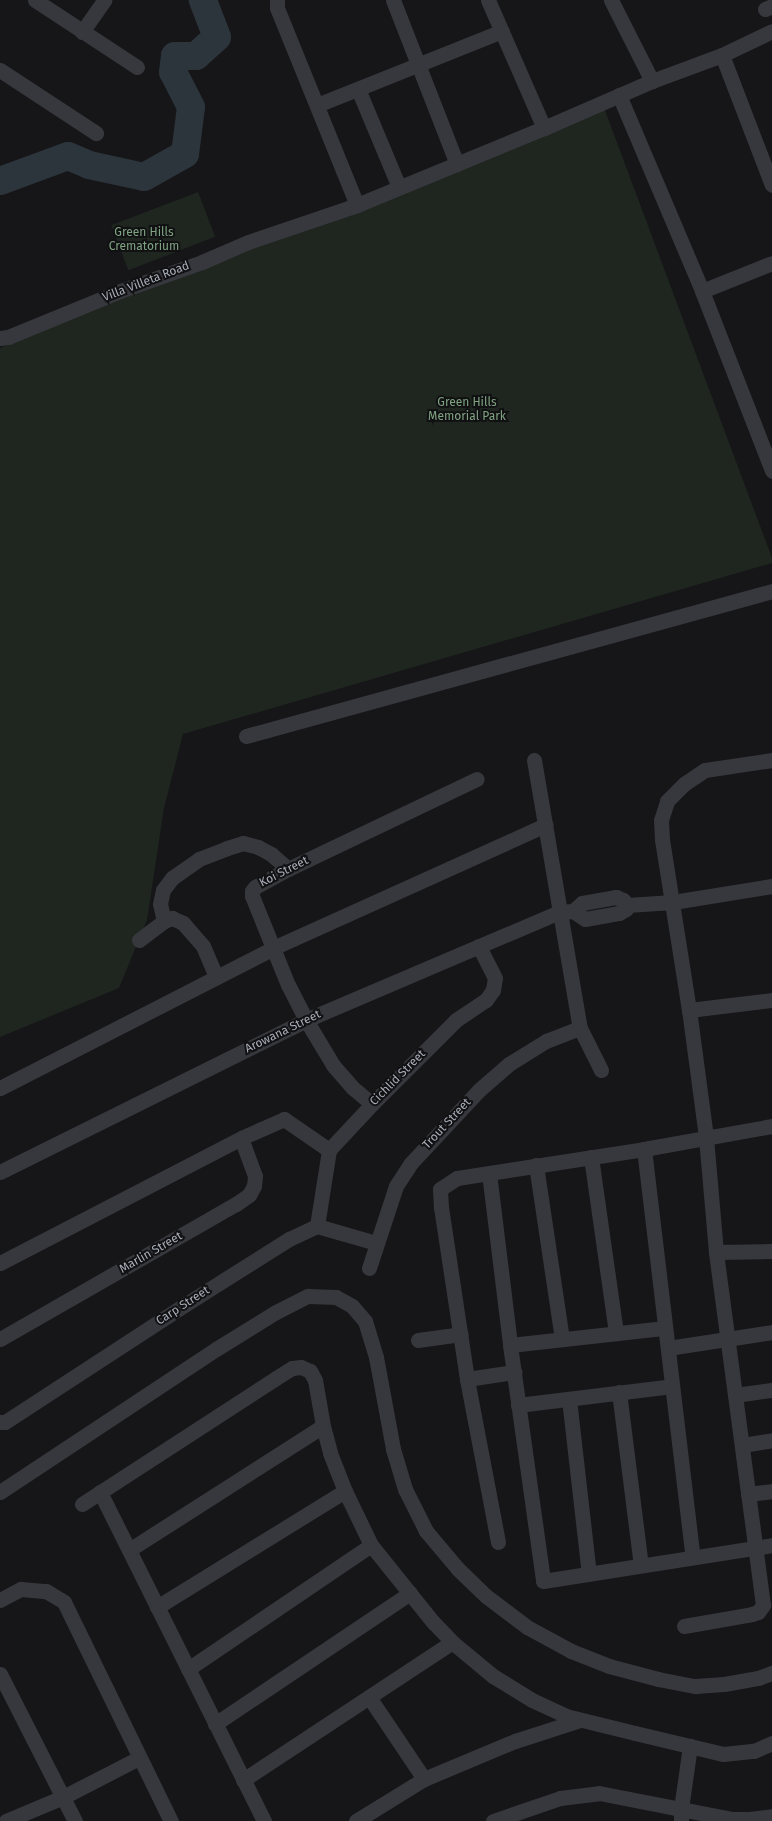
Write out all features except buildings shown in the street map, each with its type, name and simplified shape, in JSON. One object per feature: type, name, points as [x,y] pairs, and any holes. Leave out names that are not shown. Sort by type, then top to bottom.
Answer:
[{"type":"street","points":[[35,0],[137,67]]},
{"type":"street","points":[[82,32],[104,0]]},
{"type":"street","points":[[277,0],[278,8],[316,105],[357,204]]},
{"type":"street","points":[[394,0],[457,164]]},
{"type":"street","points":[[488,0],[544,128]]},
{"type":"street","points":[[612,0],[652,81]]},
{"type":"street","points":[[316,105],[502,31]]},
{"type":"street","name":"Villa Villeta Road","points":[[0,338],[8,337],[120,291],[202,262],[248,242],[292,228],[399,188],[544,128],[652,81],[722,55],[772,31]]},
{"type":"street","points":[[722,55],[772,184]]},
{"type":"street","points":[[0,70],[96,132]]},
{"type":"street","points":[[358,89],[399,188]]},
{"type":"street","points":[[619,95],[702,292],[772,471]]},
{"type":"street","points":[[702,292],[772,264]]},
{"type":"street","points":[[246,736],[772,591]]},
{"type":"street","points":[[534,760],[545,825],[566,911],[580,1028],[601,1070]]},
{"type":"street","points":[[684,1626],[752,1614],[761,1609],[763,1605],[716,1252],[706,1136],[673,902],[662,839],[661,820],[666,801],[684,784],[705,770],[772,760]]},
{"type":"street","name":"Koi Street","points":[[372,1104],[352,1087],[333,1065],[306,1020],[273,948],[252,896],[252,891],[255,886],[288,869],[476,779]]},
{"type":"street","points":[[0,1088],[273,948],[545,825]]},
{"type":"street","points":[[164,921],[160,904],[163,890],[172,878],[199,860],[227,848],[243,843],[258,847],[271,854],[288,869]]},
{"type":"street","points":[[673,902],[772,886]]},
{"type":"street","name":"Arowana Street","points":[[0,1172],[306,1020],[582,903],[616,896],[623,900],[627,905],[673,902]]},
{"type":"street","points":[[139,940],[164,921],[172,918],[183,923],[203,946],[216,976]]},
{"type":"street","name":"Cichlid Street","points":[[329,1150],[372,1104],[456,1020],[486,1000],[493,990],[495,978],[479,946]]},
{"type":"street","points":[[689,1010],[772,1000]]},
{"type":"street","name":"Trout Street","points":[[369,1268],[396,1186],[411,1163],[479,1090],[509,1064],[546,1041],[580,1028]]},
{"type":"street","points":[[0,1263],[241,1138],[284,1119],[329,1150],[317,1226],[376,1243]]},
{"type":"street","points":[[498,1542],[467,1379],[441,1208],[440,1188],[457,1178],[489,1172],[644,1149],[706,1136],[772,1126]]},
{"type":"street","name":"Marlin Street","points":[[0,1339],[236,1204],[249,1195],[254,1186],[255,1176],[241,1138]]},
{"type":"street","points":[[644,1149],[692,1557]]},
{"type":"street","points":[[591,1157],[616,1333]]},
{"type":"street","points":[[536,1165],[562,1339]]},
{"type":"street","points":[[489,1172],[510,1345],[543,1581],[772,1545]]},
{"type":"street","name":"Carp Street","points":[[0,1422],[5,1422],[255,1260],[290,1239],[317,1226]]},
{"type":"street","points":[[716,1252],[772,1251]]},
{"type":"street","points":[[0,1492],[216,1349],[276,1312],[308,1296],[336,1297],[352,1306],[365,1321],[376,1357],[393,1449],[405,1489],[426,1531],[458,1569],[486,1596],[527,1627],[571,1650],[609,1666],[658,1679],[695,1686],[724,1684],[758,1678],[772,1673]]},
{"type":"street","points":[[510,1345],[666,1328]]},
{"type":"street","points":[[668,1348],[772,1332]]},
{"type":"street","points":[[418,1340],[461,1334]]},
{"type":"street","points":[[82,1504],[292,1368],[301,1367],[310,1371],[315,1380],[322,1426],[345,1491],[371,1545],[433,1622],[452,1642],[493,1676],[532,1700],[566,1716],[580,1720],[723,1754],[754,1751],[772,1743]]},
{"type":"street","points":[[467,1379],[514,1372]]},
{"type":"street","points":[[518,1405],[672,1386]]},
{"type":"street","points":[[735,1395],[772,1390]]},
{"type":"street","points":[[619,1392],[641,1565]]},
{"type":"street","points":[[568,1399],[589,1574]]},
{"type":"street","points":[[129,1550],[322,1426]]},
{"type":"street","points":[[742,1445],[772,1440]]},
{"type":"street","points":[[158,1607],[345,1491]]},
{"type":"street","points":[[748,1494],[772,1491]]},
{"type":"street","points":[[100,1492],[264,1821]]},
{"type":"street","points":[[188,1669],[371,1545]]},
{"type":"street","points":[[0,1600],[21,1589],[46,1591],[64,1602],[171,1821]]},
{"type":"street","points":[[215,1724],[410,1593]]},
{"type":"street","points":[[243,1780],[452,1642]]},
{"type":"street","points":[[0,1674],[75,1821]]},
{"type":"street","points":[[369,1697],[424,1779]]},
{"type":"street","points":[[356,1821],[424,1779],[515,1742],[580,1720]]},
{"type":"street","points":[[681,1815],[690,1746]]},
{"type":"street","points":[[6,1821],[63,1797],[139,1758]]},
{"type":"street","points":[[493,1821],[560,1798],[599,1793],[681,1815],[732,1820],[772,1816]]},
{"type":"green space","name":"Green Hills Memorial Park","points":[[603,105],[772,558],[772,563],[183,734],[164,808],[147,920],[119,988],[0,1037],[0,348]]},
{"type":"green space","name":"Green Hills Crematorium","points":[[198,192],[215,237],[128,270],[111,225]]},
{"type":"waterway","points":[[0,181],[68,156],[89,165],[144,177],[185,154],[191,107],[173,72],[175,56],[196,56],[217,37],[203,0]]}]
